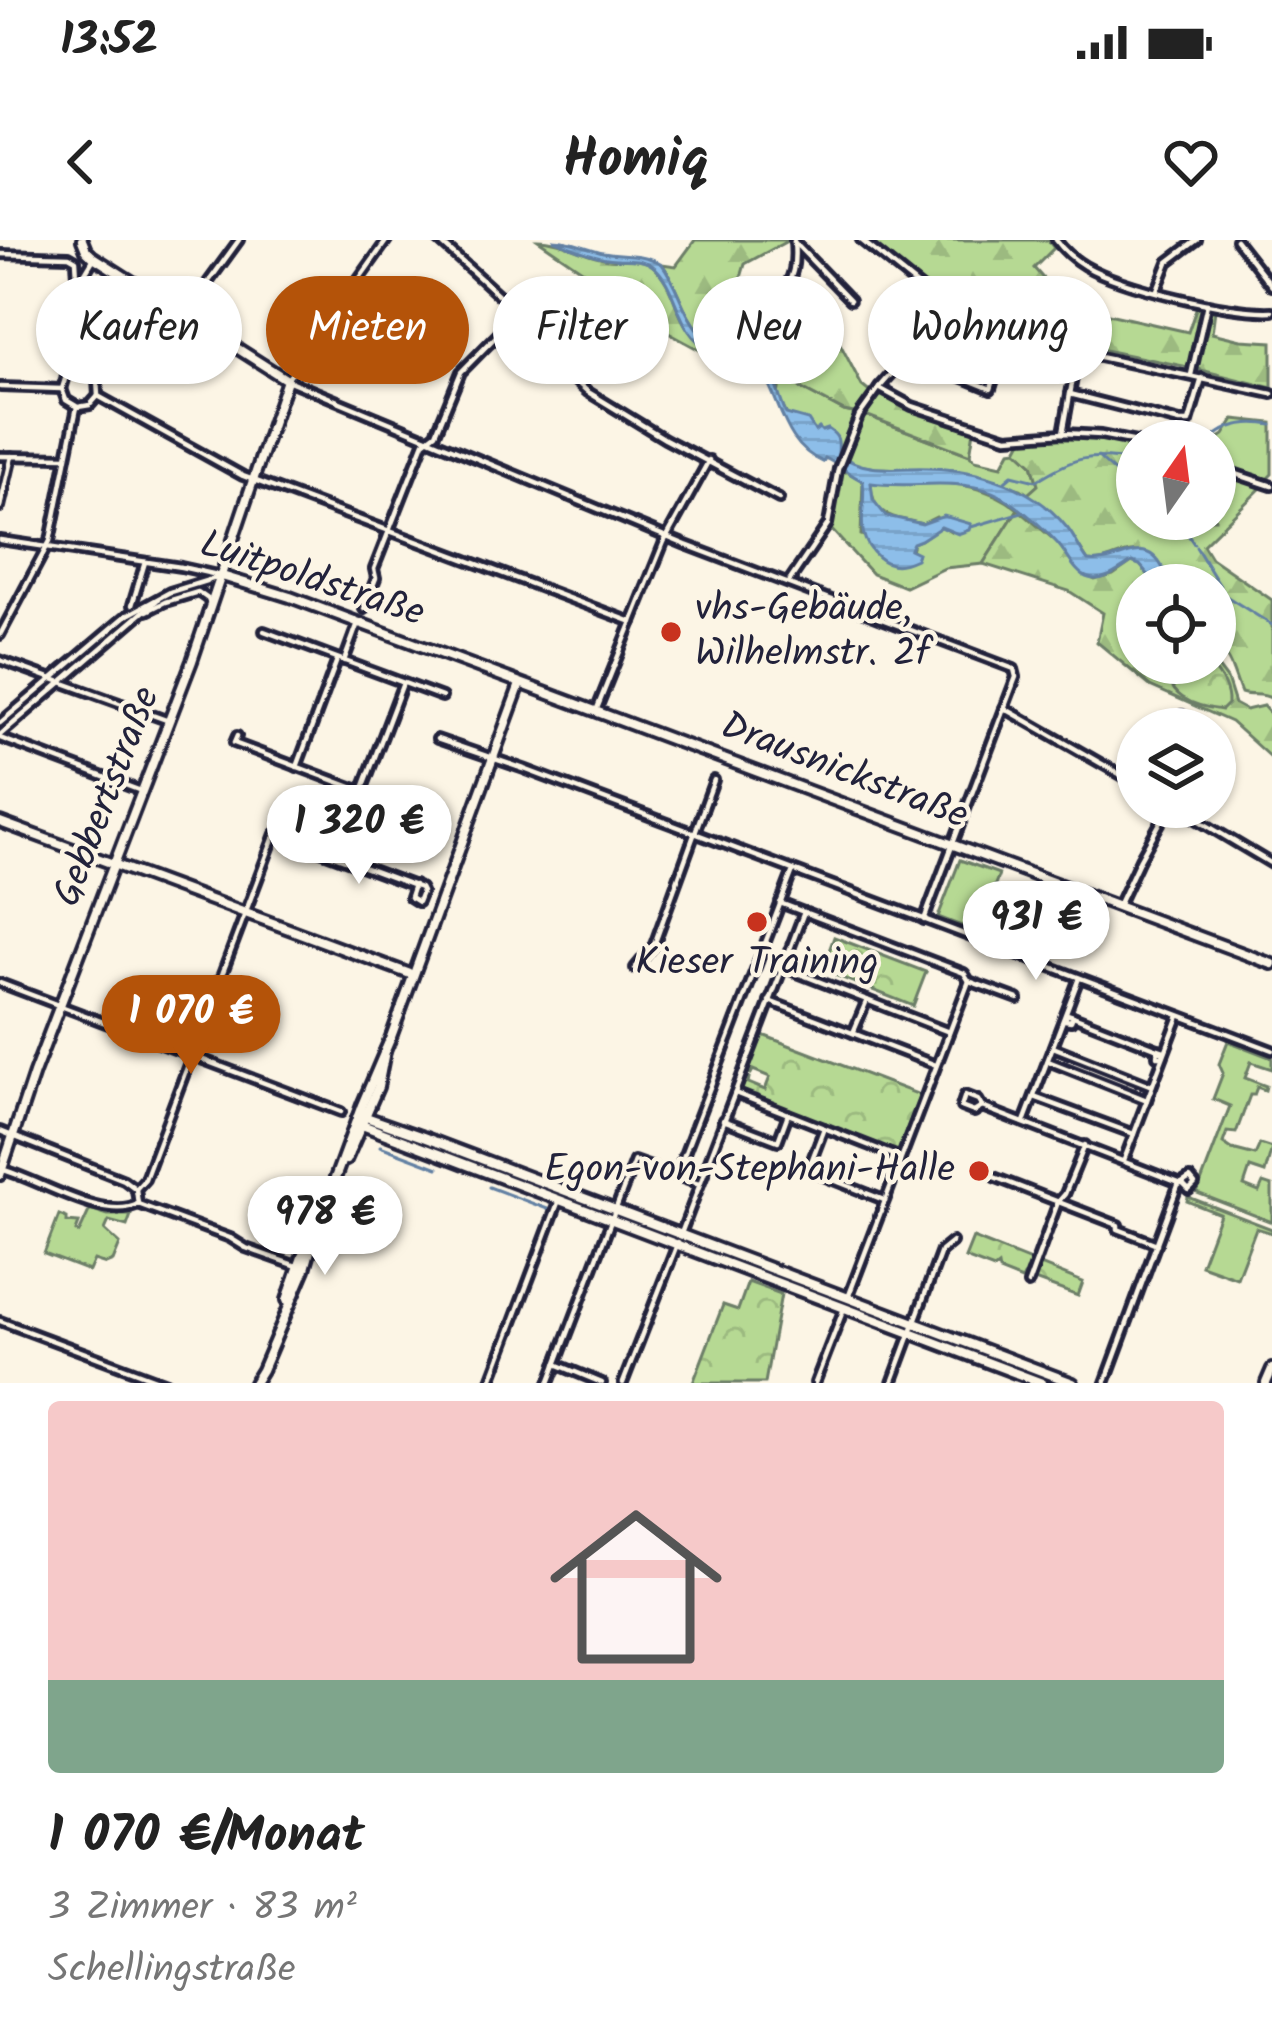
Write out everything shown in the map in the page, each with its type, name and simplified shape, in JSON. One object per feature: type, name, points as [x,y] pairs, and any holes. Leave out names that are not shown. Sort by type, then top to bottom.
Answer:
[{"type":"street","points":[[82,240],[94,258],[123,276]]},
{"type":"street","points":[[213,276],[238,240]]},
{"type":"street","points":[[361,276],[387,240]]},
{"type":"street","points":[[438,240],[493,291]]},
{"type":"street","points":[[861,240],[906,276]]},
{"type":"street","points":[[1056,240],[1084,266],[1123,282],[1245,311],[1272,311]]},
{"type":"street","points":[[1156,290],[1168,262],[1197,240]]},
{"type":"street","points":[[1236,240],[1272,286]]},
{"type":"street","points":[[794,241],[850,300]]},
{"type":"street","points":[[793,276],[794,241]]},
{"type":"street","points":[[0,254],[65,256],[76,260],[79,276]]},
{"type":"street","points":[[83,276],[94,258]]},
{"type":"street","points":[[1191,375],[1208,303]]},
{"type":"street","points":[[364,609],[376,578],[374,569],[424,442],[436,433],[461,372],[493,339]]},
{"type":"street","points":[[1112,358],[1272,394]]},
{"type":"street","points":[[1070,394],[1189,422],[1202,377]]},
{"type":"street","points":[[64,384],[66,400],[77,407],[90,405],[98,396],[98,384]]},
{"type":"street","name":"Gebbertstraße","points":[[1,1171],[170,721],[286,384]]},
{"type":"street","points":[[297,384],[667,537],[1016,672],[924,920]]},
{"type":"street","points":[[579,384],[665,439],[779,499]]},
{"type":"street","points":[[788,583],[828,524],[843,454],[859,416],[883,384]]},
{"type":"street","points":[[1063,433],[1072,384]]},
{"type":"street","points":[[0,388],[62,388]]},
{"type":"street","points":[[879,388],[912,406],[1006,437],[1063,433],[1116,438]]},
{"type":"street","points":[[98,396],[252,479],[632,622]]},
{"type":"street","points":[[0,635],[47,548],[77,407]]},
{"type":"street","points":[[0,456],[66,457]]},
{"type":"street","points":[[0,507],[12,457]]},
{"type":"street","points":[[596,712],[667,537],[709,460]]},
{"type":"street","points":[[1236,473],[1272,486]]},
{"type":"street","name":"Luitpoldstraße","points":[[0,541],[222,576],[596,712]]},
{"type":"street","points":[[132,605],[145,562]]},
{"type":"street","points":[[0,723],[161,597],[222,576]]},
{"type":"street","points":[[142,791],[0,736],[128,619],[198,592],[211,606]]},
{"type":"street","points":[[142,614],[161,597]]},
{"type":"street","points":[[297,767],[358,623]]},
{"type":"street","points":[[264,631],[442,698]]},
{"type":"street","points":[[0,660],[170,721]]},
{"type":"street","points":[[236,736],[234,743],[362,791],[403,683]]},
{"type":"street","points":[[258,1383],[362,1120],[378,1063],[520,684]]},
{"type":"street","points":[[1004,708],[1116,772]]},
{"type":"street","name":"Drausnickstraße","points":[[596,712],[1272,964]]},
{"type":"street","points":[[437,740],[1272,1050]]},
{"type":"street","points":[[635,968],[654,945],[714,779]]},
{"type":"street","points":[[0,822],[413,975]]},
{"type":"street","points":[[1118,906],[1160,828]]},
{"type":"street","points":[[1209,828],[1272,864]]},
{"type":"street","points":[[136,1189],[145,1178],[275,834],[414,885]]},
{"type":"street","points":[[676,1176],[793,871]]},
{"type":"street","points":[[780,903],[964,973],[969,980],[1018,999]]},
{"type":"street","points":[[623,1383],[803,912]]},
{"type":"street","points":[[782,967],[949,1031]]},
{"type":"street","points":[[1024,1122],[1069,1016],[1078,978]]},
{"type":"street","points":[[815,1383],[969,980]]},
{"type":"street","points":[[0,983],[341,1112]]},
{"type":"street","points":[[853,1034],[867,1000]]},
{"type":"street","points":[[769,1001],[937,1065]]},
{"type":"street","points":[[1069,1016],[1161,1052]]},
{"type":"street","points":[[1124,1160],[1161,1052],[1179,1016]]},
{"type":"street","points":[[1053,1047],[1152,1086]]},
{"type":"street","points":[[1048,1061],[1147,1100]]},
{"type":"street","points":[[734,1093],[901,1158]]},
{"type":"street","points":[[1034,1097],[1134,1134]]},
{"type":"street","points":[[982,1107],[1181,1184],[1105,1383]]},
{"type":"street","points":[[723,1120],[780,1142],[788,1114]]},
{"type":"street","points":[[362,1120],[912,1328],[1073,1383]]},
{"type":"street","points":[[824,1128],[808,1170],[885,1200]]},
{"type":"street","points":[[0,1131],[124,1180],[136,1189],[138,1204]]},
{"type":"street","points":[[1028,1284],[1084,1145]]},
{"type":"street","points":[[803,1151],[814,1155]]},
{"type":"street","points":[[549,1383],[634,1160],[699,1184]]},
{"type":"street","points":[[471,1161],[559,1200],[613,1215]]},
{"type":"street","points":[[1,1171],[96,1206],[125,1210],[138,1204],[302,1268]]},
{"type":"street","points":[[994,1177],[1157,1244]]},
{"type":"street","points":[[490,1383],[559,1200]]},
{"type":"street","points":[[892,1383],[941,1251],[952,1242]]},
{"type":"street","points":[[0,1321],[166,1383]]},
{"type":"street","points":[[912,1328],[1042,1383]]},
{"type":"street","points":[[556,1364],[602,1383]]},
{"type":"street","points":[[1269,1382],[1272,1369]]},
{"type":"green space","points":[[538,240],[600,257],[638,260],[662,276],[611,273],[591,276]]},
{"type":"green space","points":[[695,240],[789,240],[745,264],[741,276],[693,276],[693,322],[662,264],[676,266]]},
{"type":"green space","points":[[864,240],[1048,240],[1054,248],[1034,268],[1041,276],[910,276]]},
{"type":"green space","points":[[669,290],[693,335],[693,346],[669,333]]},
{"type":"green space","points":[[1197,306],[1204,308],[1188,367],[1112,351],[1112,315],[1188,332]]},
{"type":"green space","points":[[1209,309],[1215,310],[1212,333],[1272,342],[1272,388],[1197,369]]},
{"type":"green space","points":[[844,351],[862,386],[877,398],[884,394],[974,430],[970,455],[844,411],[796,384],[844,384]]},
{"type":"green space","points":[[779,384],[796,384],[844,411],[868,416],[975,460],[1002,466],[1010,451],[1017,450],[1032,464],[1038,485],[1028,494],[955,470],[854,464],[802,438],[778,396]]},
{"type":"green space","points":[[1233,420],[1272,423],[1272,474],[1266,480],[1236,471]]},
{"type":"green space","points":[[1063,433],[1116,440],[1116,540],[1208,540],[1203,545],[1220,564],[1158,564],[1137,552],[1088,561],[1067,528],[1028,494],[1038,485],[1032,464],[1017,450],[1024,437]]},
{"type":"green space","points":[[838,467],[863,481],[861,535],[918,556],[911,550],[913,543],[941,526],[952,533],[936,517],[922,524],[886,514],[875,503],[871,482],[971,487],[1018,509],[983,564],[945,568],[905,587],[872,574],[829,527]]},
{"type":"green space","points":[[1236,474],[1265,484],[1236,513]]},
{"type":"green space","points":[[1018,509],[1058,543],[1082,574],[1095,580],[1116,573],[1116,658],[1097,642],[1103,613],[1069,591],[983,564]]},
{"type":"green space","points":[[1236,575],[1272,600],[1272,699],[1241,693],[1236,681]]},
{"type":"green space","points":[[1172,684],[1224,684],[1228,704],[1224,708],[1202,706],[1175,691]]},
{"type":"green space","points":[[1229,684],[1235,704],[1246,710],[1263,706],[1272,716],[1272,759],[1236,727],[1236,708],[1200,708],[1150,686]]},
{"type":"green space","points":[[960,860],[999,874],[977,932],[938,917]]},
{"type":"green space","points":[[834,937],[926,972],[913,1006],[822,970]]},
{"type":"green space","points":[[760,1034],[920,1095],[898,1152],[741,1094],[744,1076],[748,1083],[765,1090],[770,1077],[745,1072]]},
{"type":"green space","points":[[1228,1041],[1272,1058],[1272,1069],[1251,1062],[1245,1078],[1266,1086],[1265,1090],[1257,1087],[1250,1095],[1236,1133],[1227,1132],[1223,1143],[1255,1155],[1260,1144],[1272,1148],[1265,1173],[1250,1168],[1244,1186],[1259,1192],[1263,1183],[1272,1186],[1272,1222],[1197,1193],[1230,1106],[1213,1099]]},
{"type":"green space","points":[[1188,1197],[1272,1229],[1272,1233],[1256,1228],[1237,1278],[1201,1265],[1220,1214],[1187,1201]]},
{"type":"green space","points":[[90,1209],[131,1215],[127,1226],[109,1221],[105,1230],[120,1244],[113,1261],[94,1260],[89,1271],[44,1254],[59,1215],[79,1223],[79,1233]]},
{"type":"green space","points":[[973,1238],[1083,1282],[1078,1296],[965,1258]]},
{"type":"green space","points":[[748,1282],[781,1294],[765,1383],[693,1383],[723,1305],[738,1310]]},
{"type":"water","points":[[553,240],[662,264],[673,282],[693,323],[693,335],[669,288],[669,276],[649,263],[584,252]]},
{"type":"water","points":[[769,384],[775,384],[786,414],[808,420],[815,431],[828,429],[838,439],[838,454],[855,463],[954,470],[997,480],[1053,513],[1088,561],[1144,552],[1160,564],[1116,564],[1116,571],[1106,577],[1084,576],[1052,537],[1018,507],[992,492],[962,485],[871,483],[873,500],[886,516],[922,524],[944,516],[971,524],[958,534],[941,527],[913,543],[910,549],[918,553],[916,559],[887,563],[865,540],[863,481],[830,460],[823,462],[809,454],[784,420]]},
{"type":"waterway","points":[[1236,426],[1272,425]]},
{"type":"waterway","points":[[1098,457],[1116,473]]},
{"type":"waterway","points":[[1005,481],[1012,475],[1036,481],[1084,459],[1116,459]]},
{"type":"waterway","points":[[971,527],[1022,512]]},
{"type":"waterway","points":[[1191,540],[1194,544]]},
{"type":"waterway","points":[[1196,547],[1226,596],[1272,625]]},
{"type":"waterway","points":[[380,1146],[438,1168]]},
{"type":"waterway","points":[[489,1187],[550,1210]]},
{"type":"place","name":"vhs-Gebäude, Wilhelmstr. 2f","points":[[671,632]]},
{"type":"place","name":"Kieser Training","points":[[757,922]]},
{"type":"place","name":"Egon-von-Stephani-Halle","points":[[979,1171]]}]
